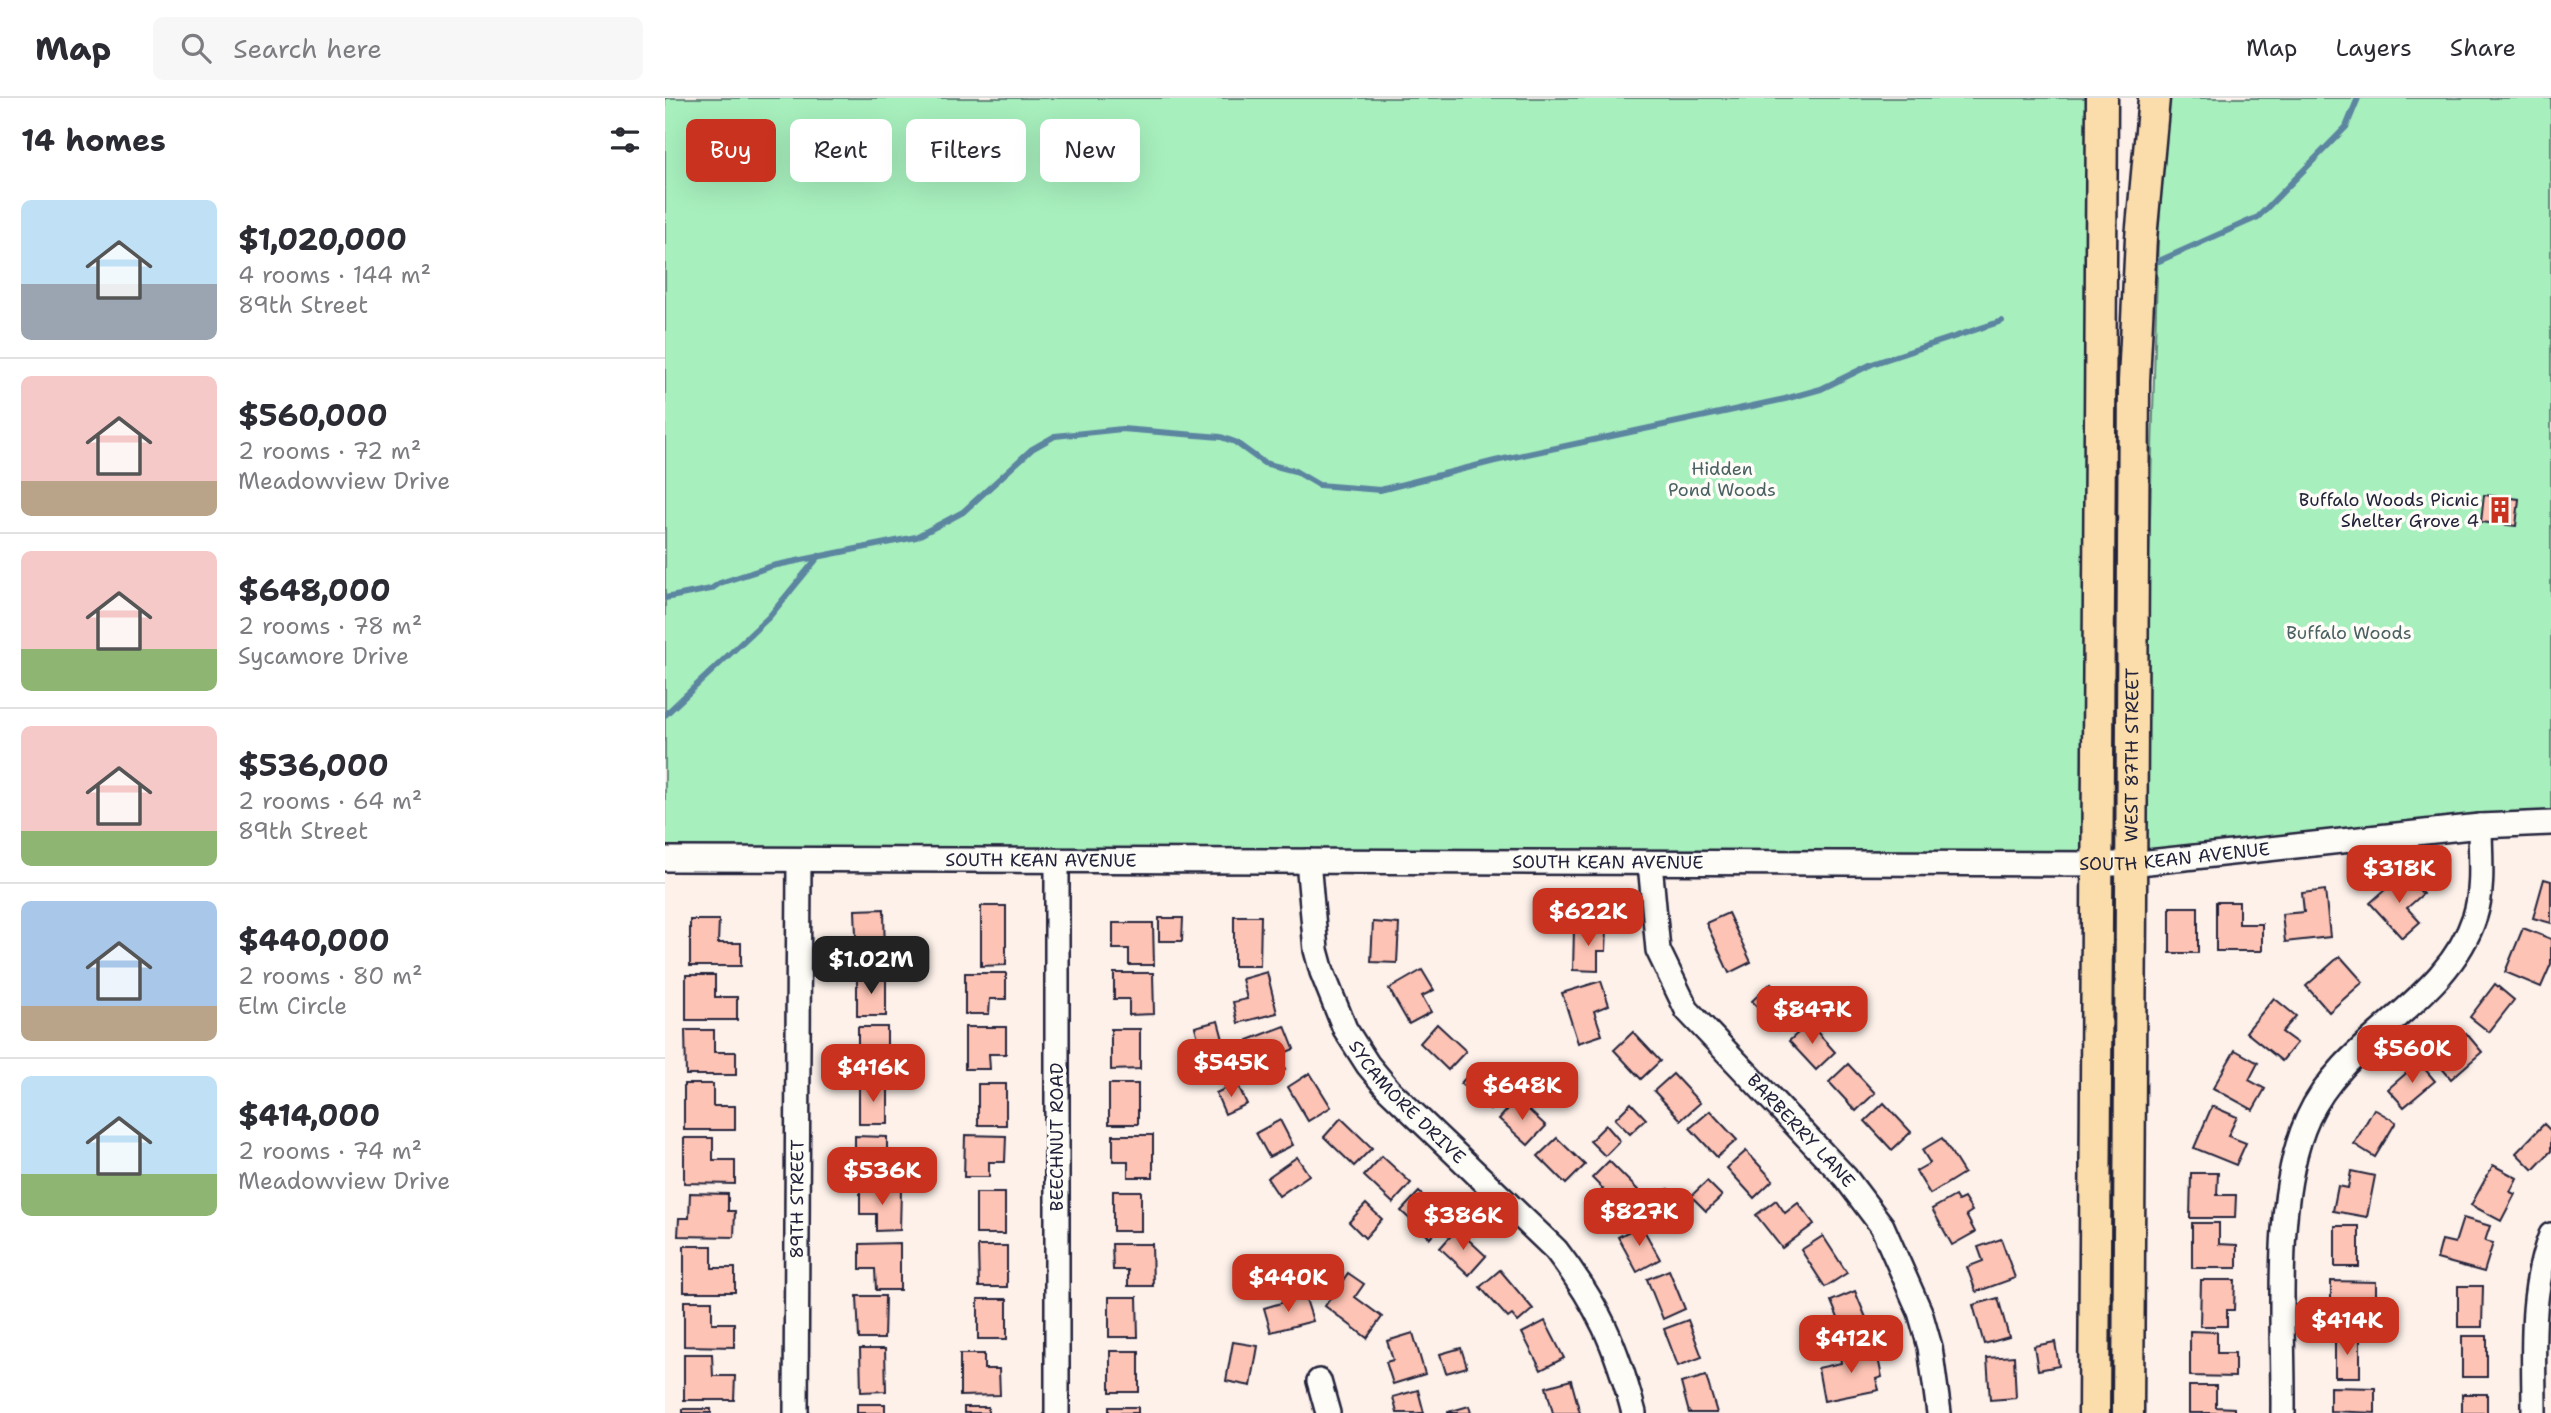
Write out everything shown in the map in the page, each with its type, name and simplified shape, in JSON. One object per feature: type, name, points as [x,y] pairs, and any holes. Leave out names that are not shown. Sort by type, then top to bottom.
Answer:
[{"type":"main road","name":"WEST 87TH STREET","points":[[2094,1413],[2102,98]]},
{"type":"main road","name":"WEST 87TH STREET","points":[[2128,1413],[2134,381],[2141,238],[2154,98]]},
{"type":"street","name":"SOUTH KEAN AVENUE","points":[[665,859],[2130,864],[2480,826],[2551,824]]},
{"type":"street","points":[[2283,1413],[2287,1191],[2297,1148],[2308,1117],[2349,1059],[2438,978],[2465,940],[2476,914],[2480,887],[2480,826]]},
{"type":"street","name":"89TH STREET","points":[[796,1413],[799,860]]},
{"type":"street","name":"BEECHNUT ROAD","points":[[1057,860],[1057,1413]]},
{"type":"street","name":"SYCAMORE DRIVE","points":[[1308,862],[1316,950],[1345,1030],[1389,1090],[1556,1250],[1578,1279],[1598,1310],[1612,1340],[1634,1413]]},
{"type":"street","name":"BARBERRY LANE","points":[[1650,863],[1658,950],[1687,1010],[1845,1177],[1882,1226],[1920,1312],[1932,1358],[1939,1413]]},
{"type":"street","points":[[2533,1413],[2535,1296],[2541,1263],[2551,1235]]},
{"type":"street","points":[[1319,1381],[1328,1413]]},
{"type":"green space","name":"Hidden Pond Woods","points":[[665,98],[2094,98],[2113,800],[2142,801],[2162,98],[2551,98],[2551,827],[2113,857],[665,857]]},
{"type":"building","name":"Buffalo Woods Picnic Shelter Grove 4","points":[[2484,495],[2519,499],[2516,526],[2481,522]]},
{"type":"building","points":[[2404,873],[2423,894],[2407,908],[2420,922],[2402,938],[2370,903]]},
{"type":"building","points":[[2544,879],[2551,881],[2551,923],[2533,918]]},
{"type":"building","points":[[2325,890],[2330,937],[2285,942],[2282,914],[2304,912],[2302,893]]},
{"type":"building","points":[[2216,902],[2239,902],[2239,924],[2262,924],[2262,951],[2216,951]]},
{"type":"building","points":[[981,906],[1006,906],[1006,965],[981,966]]},
{"type":"building","points":[[2170,907],[2198,907],[2198,953],[2170,953]]},
{"type":"building","points":[[884,909],[885,961],[857,961],[855,910]]},
{"type":"building","points":[[1728,913],[1751,962],[1729,973],[1706,923]]},
{"type":"building","points":[[1234,916],[1261,916],[1260,966],[1234,966]]},
{"type":"building","points":[[1159,918],[1183,918],[1182,941],[1159,941]]},
{"type":"building","points":[[690,920],[719,920],[718,943],[741,943],[741,966],[690,966]]},
{"type":"building","points":[[1373,922],[1399,924],[1397,963],[1371,962]]},
{"type":"building","points":[[1113,923],[1153,923],[1154,965],[1129,965],[1129,949],[1113,949]]},
{"type":"building","points":[[1574,928],[1607,929],[1606,951],[1598,951],[1598,971],[1573,970]]},
{"type":"building","points":[[2523,928],[2551,939],[2551,964],[2541,987],[2505,972]]},
{"type":"building","points":[[2340,956],[2363,982],[2329,1012],[2306,986]]},
{"type":"building","points":[[1422,970],[1434,990],[1422,996],[1431,1012],[1409,1024],[1389,989]]},
{"type":"building","points":[[1267,972],[1277,1013],[1238,1023],[1233,1002],[1247,999],[1242,979]]},
{"type":"building","points":[[965,973],[1006,973],[1006,999],[990,999],[989,1014],[965,1014]]},
{"type":"building","points":[[1114,973],[1153,973],[1154,1014],[1129,1015],[1129,999],[1114,999]]},
{"type":"building","points":[[686,975],[715,975],[715,997],[737,997],[737,1020],[686,1020]]},
{"type":"building","points":[[857,976],[886,976],[886,1016],[857,1016]]},
{"type":"building","points":[[1601,981],[1609,1005],[1594,1011],[1602,1035],[1578,1043],[1562,993]]},
{"type":"building","points":[[1771,983],[1798,1012],[1779,1030],[1752,1001]]},
{"type":"building","points":[[2495,984],[2514,1000],[2489,1032],[2470,1017]]},
{"type":"building","points":[[2274,998],[2296,1016],[2282,1032],[2297,1043],[2282,1061],[2246,1032]]},
{"type":"building","points":[[1218,1021],[1224,1043],[1201,1049],[1195,1027]]},
{"type":"building","points":[[1809,1023],[1835,1052],[1816,1070],[1789,1041]]},
{"type":"building","points":[[1437,1024],[1466,1051],[1448,1070],[1420,1043]]},
{"type":"building","points":[[1285,1026],[1294,1049],[1279,1055],[1285,1069],[1263,1078],[1248,1040]]},
{"type":"building","points":[[858,1027],[887,1027],[887,1067],[858,1067]]},
{"type":"building","points":[[965,1027],[1006,1027],[1006,1054],[989,1054],[990,1069],[965,1069]]},
{"type":"building","points":[[1111,1029],[1140,1029],[1140,1069],[1111,1070]]},
{"type":"building","points":[[685,1030],[714,1030],[714,1052],[736,1052],[736,1075],[686,1075]]},
{"type":"building","points":[[1633,1032],[1660,1061],[1641,1079],[1614,1050]]},
{"type":"building","points":[[2466,1033],[2482,1052],[2451,1079],[2435,1060]]},
{"type":"building","points":[[2235,1050],[2258,1063],[2249,1080],[2265,1089],[2253,1110],[2213,1088]]},
{"type":"building","points":[[2419,1062],[2435,1081],[2404,1107],[2388,1089]]},
{"type":"building","points":[[1478,1064],[1507,1091],[1490,1110],[1461,1083]]},
{"type":"building","points":[[1848,1064],[1875,1093],[1856,1111],[1829,1082]]},
{"type":"building","points":[[1310,1073],[1331,1107],[1308,1121],[1288,1087]]},
{"type":"building","points":[[1673,1074],[1700,1103],[1681,1120],[1654,1091]]},
{"type":"building","points":[[1237,1083],[1247,1104],[1225,1114],[1216,1093]]},
{"type":"building","points":[[684,1084],[713,1084],[713,1106],[735,1106],[735,1130],[684,1130]]},
{"type":"building","points":[[859,1084],[888,1084],[888,1124],[859,1124]]},
{"type":"building","points":[[978,1084],[1006,1084],[1006,1125],[978,1125]]},
{"type":"building","points":[[1109,1084],[1138,1084],[1138,1124],[1109,1124]]},
{"type":"building","points":[[1517,1099],[1546,1126],[1528,1145],[1499,1119]]},
{"type":"building","points":[[1631,1103],[1646,1119],[1630,1134],[1615,1119]]},
{"type":"building","points":[[1884,1103],[1911,1132],[1892,1150],[1865,1121]]},
{"type":"building","points":[[2212,1106],[2237,1117],[2228,1136],[2246,1143],[2236,1165],[2194,1148]]},
{"type":"building","points":[[2374,1109],[2396,1122],[2375,1157],[2354,1144]]},
{"type":"building","points":[[1710,1111],[1737,1140],[1717,1157],[1690,1128]]},
{"type":"building","points":[[1341,1118],[1372,1148],[1354,1166],[1324,1137]]},
{"type":"building","points":[[1280,1120],[1293,1145],[1269,1157],[1256,1133]]},
{"type":"building","points":[[2544,1124],[2551,1131],[2551,1151],[2533,1170],[2516,1153]]},
{"type":"building","points":[[1606,1125],[1620,1141],[1605,1156],[1590,1141]]},
{"type":"building","points":[[965,1135],[1006,1136],[1005,1162],[989,1162],[989,1177],[964,1177]]},
{"type":"building","points":[[1113,1135],[1153,1135],[1153,1177],[1128,1177],[1128,1161],[1113,1161]]},
{"type":"building","points":[[855,1136],[887,1137],[887,1179],[863,1179],[863,1162],[855,1161]]},
{"type":"building","points":[[684,1138],[713,1138],[713,1160],[735,1160],[735,1184],[684,1183]]},
{"type":"building","points":[[1557,1138],[1585,1165],[1566,1184],[1538,1156]]},
{"type":"building","points":[[1942,1138],[1964,1173],[1930,1194],[1916,1171],[1930,1163],[1922,1150]]},
{"type":"building","points":[[1746,1151],[1773,1180],[1754,1198],[1727,1168]]},
{"type":"building","points":[[1382,1156],[1411,1183],[1393,1203],[1364,1176]]},
{"type":"building","points":[[1297,1157],[1309,1175],[1279,1196],[1267,1178]]},
{"type":"building","points":[[1609,1161],[1638,1190],[1610,1219],[1592,1201],[1603,1189],[1592,1178]]},
{"type":"building","points":[[2493,1165],[2517,1178],[2510,1192],[2515,1194],[2501,1221],[2471,1205]]},
{"type":"building","points":[[2351,1171],[2375,1176],[2367,1217],[2333,1211],[2338,1186],[2348,1188]]},
{"type":"building","points":[[2191,1173],[2218,1173],[2217,1195],[2236,1195],[2235,1218],[2190,1218]]},
{"type":"building","points":[[1707,1181],[1722,1196],[1706,1211],[1691,1196]]},
{"type":"building","points":[[860,1189],[901,1189],[900,1230],[876,1231],[876,1214],[860,1214]]},
{"type":"building","points":[[1668,1189],[1681,1207],[1661,1223],[1648,1204]]},
{"type":"building","points":[[1113,1191],[1141,1191],[1141,1231],[1113,1231]]},
{"type":"building","points":[[1419,1192],[1448,1219],[1430,1238],[1401,1211]]},
{"type":"building","points":[[690,1193],[728,1194],[728,1211],[735,1211],[734,1237],[678,1236],[679,1218],[689,1218]]},
{"type":"building","points":[[976,1193],[1005,1193],[1005,1234],[976,1234]]},
{"type":"building","points":[[1955,1196],[1958,1201],[1964,1198],[1972,1211],[1966,1215],[1975,1232],[1952,1245],[1932,1209]]},
{"type":"building","points":[[1776,1200],[1785,1213],[1798,1203],[1814,1224],[1782,1248],[1756,1215]]},
{"type":"building","points":[[1366,1204],[1382,1219],[1365,1238],[1349,1222]]},
{"type":"building","points":[[2463,1218],[2490,1226],[2485,1241],[2493,1243],[2484,1272],[2437,1259],[2442,1240],[2455,1243]]},
{"type":"building","points":[[2192,1223],[2219,1223],[2219,1244],[2237,1245],[2237,1268],[2192,1268]]},
{"type":"building","points":[[1641,1225],[1660,1259],[1637,1272],[1618,1237]]},
{"type":"building","points":[[2335,1226],[2359,1226],[2359,1267],[2335,1267]]},
{"type":"building","points":[[1457,1229],[1486,1256],[1469,1275],[1440,1248]]},
{"type":"building","points":[[1823,1236],[1847,1273],[1825,1287],[1801,1250]]},
{"type":"building","points":[[2001,1239],[2015,1278],[1976,1292],[1967,1267],[1983,1261],[1978,1247]]},
{"type":"building","points":[[900,1243],[900,1290],[876,1290],[875,1269],[860,1269],[860,1244]]},
{"type":"building","points":[[1112,1244],[1152,1244],[1153,1286],[1128,1286],[1128,1270],[1113,1270]]},
{"type":"building","points":[[684,1246],[712,1246],[712,1268],[735,1268],[735,1292],[684,1292]]},
{"type":"building","points":[[978,1246],[1007,1246],[1007,1287],[979,1287]]},
{"type":"building","points":[[1500,1270],[1533,1309],[1518,1322],[1512,1315],[1508,1318],[1480,1287]]},
{"type":"building","points":[[1669,1270],[1685,1309],[1663,1319],[1647,1279]]},
{"type":"building","points":[[1348,1273],[1364,1284],[1355,1297],[1382,1317],[1367,1338],[1325,1306]]},
{"type":"building","points":[[2201,1280],[2235,1280],[2234,1310],[2227,1310],[2227,1326],[2200,1326]]},
{"type":"building","points":[[2331,1281],[2376,1282],[2376,1325],[2349,1325],[2349,1304],[2331,1304]]},
{"type":"building","points":[[2458,1286],[2483,1286],[2482,1327],[2458,1327]]},
{"type":"building","points":[[1855,1291],[1871,1330],[1847,1340],[1831,1301]]},
{"type":"building","points":[[857,1296],[885,1296],[884,1339],[859,1339]]},
{"type":"building","points":[[1305,1296],[1313,1321],[1271,1332],[1264,1308]]},
{"type":"building","points":[[1109,1297],[1137,1297],[1138,1337],[1109,1337]]},
{"type":"building","points":[[1998,1298],[2009,1337],[1984,1344],[1973,1305]]},
{"type":"building","points":[[978,1299],[1007,1299],[1007,1339],[978,1339]]},
{"type":"building","points":[[684,1301],[712,1301],[712,1323],[734,1323],[734,1347],[684,1346]]},
{"type":"building","points":[[1688,1320],[1702,1357],[1678,1366],[1664,1329]]},
{"type":"building","points":[[1545,1321],[1564,1358],[1541,1370],[1522,1333]]},
{"type":"building","points":[[2190,1331],[2217,1332],[2217,1353],[2235,1353],[2235,1377],[2190,1376]]},
{"type":"building","points":[[1413,1333],[1425,1374],[1393,1384],[1386,1362],[1393,1360],[1387,1341]]},
{"type":"building","points":[[2335,1336],[2360,1336],[2360,1377],[2335,1377]]},
{"type":"building","points":[[2462,1336],[2487,1336],[2487,1377],[2462,1377]]},
{"type":"building","points":[[1233,1342],[1258,1346],[1251,1386],[1226,1381]]},
{"type":"building","points":[[2055,1342],[2059,1366],[2038,1370],[2034,1346]]},
{"type":"building","points":[[1461,1348],[1467,1367],[1446,1373],[1440,1354]]},
{"type":"building","points":[[1876,1348],[1882,1377],[1876,1379],[1879,1390],[1824,1401],[1818,1368],[1841,1363],[1840,1355]]},
{"type":"building","points":[[860,1349],[885,1349],[886,1391],[861,1392]]},
{"type":"building","points":[[1110,1351],[1139,1351],[1139,1392],[1110,1392]]},
{"type":"building","points":[[684,1354],[712,1354],[713,1376],[735,1376],[734,1400],[684,1400]]},
{"type":"building","points":[[960,1354],[984,1354],[984,1369],[999,1369],[1000,1395],[960,1396]]},
{"type":"building","points":[[2014,1356],[2016,1398],[1990,1400],[1987,1358]]},
{"type":"building","points":[[1706,1376],[1717,1413],[1689,1413],[1681,1383]]},
{"type":"building","points":[[1571,1380],[1580,1413],[1553,1413],[1546,1387]]},
{"type":"building","points":[[2189,1386],[2216,1386],[2216,1407],[2234,1408],[2234,1413],[2189,1413]]},
{"type":"building","points":[[2330,1387],[2375,1388],[2375,1413],[2330,1411]]},
{"type":"building","points":[[1418,1390],[1424,1413],[1397,1413],[1393,1397]]},
{"type":"building","points":[[2462,1394],[2487,1394],[2487,1413],[2462,1413]]},
{"type":"building","points":[[857,1404],[885,1404],[885,1413],[857,1413]]},
{"type":"building","points":[[1469,1406],[1471,1413],[1448,1413],[1448,1412]]},
{"type":"building","points":[[964,1407],[988,1407],[988,1413],[964,1413]]},
{"type":"building","points":[[1109,1407],[1138,1407],[1138,1413],[1109,1413]]},
{"type":"building","points":[[683,1409],[711,1409],[711,1413],[683,1413]]},
{"type":"waterway","points":[[2159,261],[2258,217],[2346,127],[2358,98]]},
{"type":"waterway","points":[[665,598],[711,589],[720,583],[772,566],[916,537],[963,512],[1032,449],[1055,436],[1122,429],[1221,437],[1235,442],[1264,463],[1295,471],[1319,485],[1380,490],[1495,461],[1785,399],[1821,389],[1872,364],[2002,321]]},
{"type":"waterway","points":[[665,715],[769,617],[819,556]]},
{"type":"place","name":"Buffalo Woods Picnic Shelter Grove 4","points":[[2500,510]]},
{"type":"park label","name":"Buffalo Woods","points":[[2349,633]]}]
